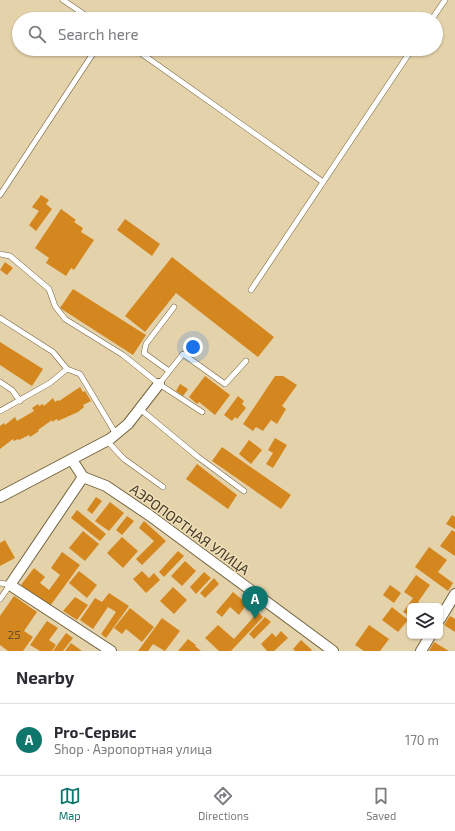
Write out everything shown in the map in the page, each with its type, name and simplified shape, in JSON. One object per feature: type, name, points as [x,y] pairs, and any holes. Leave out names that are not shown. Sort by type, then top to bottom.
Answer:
[{"type":"street","points":[[0,498],[108,441],[140,409],[159,384]]},
{"type":"street","points":[[72,460],[82,477],[5,584],[111,651]]},
{"type":"street","name":"АЭРОПОРТНАЯ УЛИЦА","points":[[82,477],[106,486],[149,515],[333,651]]},
{"type":"street","points":[[443,614],[455,594]]},
{"type":"street","points":[[421,651],[428,639]]},
{"type":"lane","points":[[63,0],[81,12]]},
{"type":"lane","points":[[436,12],[444,0]]},
{"type":"lane","points":[[0,196],[91,56]]},
{"type":"lane","points":[[144,56],[323,182]]},
{"type":"lane","points":[[251,290],[407,56]]},
{"type":"lane","points":[[0,254],[10,256],[49,289],[55,306],[66,318],[123,355],[159,384],[202,412]]},
{"type":"lane","points":[[169,371],[144,354],[146,344],[174,307]]},
{"type":"lane","points":[[0,318],[53,352],[67,369],[80,374],[116,434]]},
{"type":"lane","points":[[159,384],[183,354],[225,384],[246,361]]},
{"type":"lane","points":[[0,412],[50,383],[67,369]]},
{"type":"lane","points":[[0,382],[12,390],[20,401]]},
{"type":"lane","points":[[140,409],[198,457],[244,491]]},
{"type":"lane","points":[[108,441],[124,459],[163,487]]},
{"type":"lane","points":[[0,599],[5,584]]},
{"type":"building","points":[[41,195],[49,200],[46,204],[52,209],[36,231],[29,225],[39,211],[32,207]]},
{"type":"building","points":[[61,209],[76,220],[74,222],[83,228],[81,232],[94,240],[74,270],[71,268],[66,276],[46,263],[49,258],[35,248]]},
{"type":"building","points":[[125,219],[160,244],[152,256],[117,230]]},
{"type":"building","points":[[172,257],[274,337],[258,357],[176,293],[145,332],[125,316]]},
{"type":"building","points":[[5,262],[13,268],[7,275],[0,270]]},
{"type":"building","points":[[73,289],[146,335],[133,355],[60,308]]},
{"type":"building","points":[[0,342],[43,369],[32,386],[0,365]]},
{"type":"building","points":[[205,376],[230,395],[215,415],[199,402],[197,404],[189,397]]},
{"type":"building","points":[[275,376],[283,376],[297,385],[282,406],[286,409],[277,424],[271,420],[263,431],[256,427],[253,431],[243,424]]},
{"type":"building","points":[[180,384],[188,389],[183,396],[176,391]]},
{"type":"building","points":[[80,387],[83,392],[85,391],[91,401],[83,405],[84,407],[78,412],[58,421],[57,419],[52,422],[52,420],[30,437],[29,435],[14,441],[13,439],[0,449],[0,426],[4,423],[5,425],[15,417],[17,421],[34,411],[32,408],[38,404],[39,406],[43,404],[44,406],[53,398],[55,402],[58,400],[59,401]]},
{"type":"building","points":[[238,396],[244,401],[242,404],[246,408],[237,419],[235,417],[232,421],[224,415]]},
{"type":"building","points":[[275,438],[287,445],[273,468],[266,464],[273,453],[268,450]]},
{"type":"building","points":[[249,440],[262,450],[251,464],[239,454]]},
{"type":"building","points":[[222,447],[291,495],[281,509],[212,461]]},
{"type":"building","points":[[197,464],[237,495],[228,509],[186,479]]},
{"type":"building","points":[[96,497],[102,501],[92,514],[87,510]]},
{"type":"building","points":[[110,502],[124,513],[109,531],[95,521]]},
{"type":"building","points":[[77,510],[106,534],[100,541],[71,518]]},
{"type":"building","points":[[452,515],[455,517],[455,529],[446,524]]},
{"type":"building","points":[[127,516],[134,521],[122,535],[116,530]]},
{"type":"building","points":[[144,521],[166,541],[142,565],[136,559],[154,541],[139,528]]},
{"type":"building","points":[[452,530],[455,532],[455,556],[440,546]]},
{"type":"building","points":[[83,531],[99,544],[85,561],[69,548]]},
{"type":"building","points":[[122,537],[138,551],[123,568],[107,553]]},
{"type":"building","points":[[5,540],[15,558],[0,566],[0,543]]},
{"type":"building","points":[[429,547],[447,560],[438,572],[453,583],[448,591],[415,567]]},
{"type":"building","points":[[178,551],[184,556],[164,577],[159,572]]},
{"type":"building","points":[[62,552],[80,565],[50,606],[21,585],[34,568],[45,577],[40,583],[49,590],[60,575],[51,568]]},
{"type":"building","points":[[185,561],[196,571],[182,586],[171,576]]},
{"type":"building","points":[[79,571],[97,585],[87,598],[69,583]]},
{"type":"building","points":[[142,571],[149,578],[154,573],[160,580],[146,593],[133,579]]},
{"type":"building","points":[[204,572],[211,578],[196,594],[190,587]]},
{"type":"building","points":[[416,575],[430,585],[418,602],[420,603],[409,603],[413,598],[404,592]]},
{"type":"building","points":[[214,578],[219,584],[205,598],[200,593]]},
{"type":"building","points":[[390,585],[401,593],[394,603],[383,595]]},
{"type":"building","points":[[173,587],[187,600],[174,614],[160,601]]},
{"type":"building","points":[[233,592],[247,604],[239,615],[230,607],[222,617],[216,612]]},
{"type":"building","points":[[109,593],[129,606],[106,638],[101,634],[116,612],[108,607],[93,629],[80,620],[95,598],[102,602]]},
{"type":"building","points":[[14,596],[37,612],[24,631],[33,637],[23,651],[8,651],[0,645],[0,616]]},
{"type":"building","points":[[75,597],[88,605],[77,620],[63,611]]},
{"type":"building","points":[[407,606],[407,614],[403,612]]},
{"type":"building","points":[[392,607],[407,619],[407,621],[398,632],[382,620]]},
{"type":"building","points":[[130,608],[154,627],[142,642],[126,629],[122,634],[114,628]]},
{"type":"building","points":[[258,612],[263,617],[231,651],[219,651],[205,638],[218,625],[234,639]]},
{"type":"building","points":[[450,616],[455,619],[455,632],[444,625]]},
{"type":"building","points":[[265,617],[271,622],[254,639],[249,634]]},
{"type":"building","points":[[162,618],[180,631],[165,651],[153,644],[148,651],[138,651]]},
{"type":"building","points":[[47,621],[58,628],[49,640],[56,645],[52,651],[40,651],[30,645]]},
{"type":"building","points":[[369,625],[389,639],[380,651],[364,651],[355,645]]},
{"type":"building","points":[[281,631],[288,638],[274,651],[267,651],[261,644],[272,633],[276,637]]},
{"type":"building","points":[[66,633],[73,638],[63,651],[53,651]]},
{"type":"building","points":[[188,639],[196,645],[195,646],[201,651],[178,651]]},
{"type":"building","points":[[301,640],[312,650],[311,651],[295,651],[293,649]]},
{"type":"building","points":[[434,642],[449,651],[429,651]]},
{"type":"building","points":[[71,643],[82,651],[65,651]]},
{"type":"place","name":"Pro-Сервис","points":[[255,619]]}]
